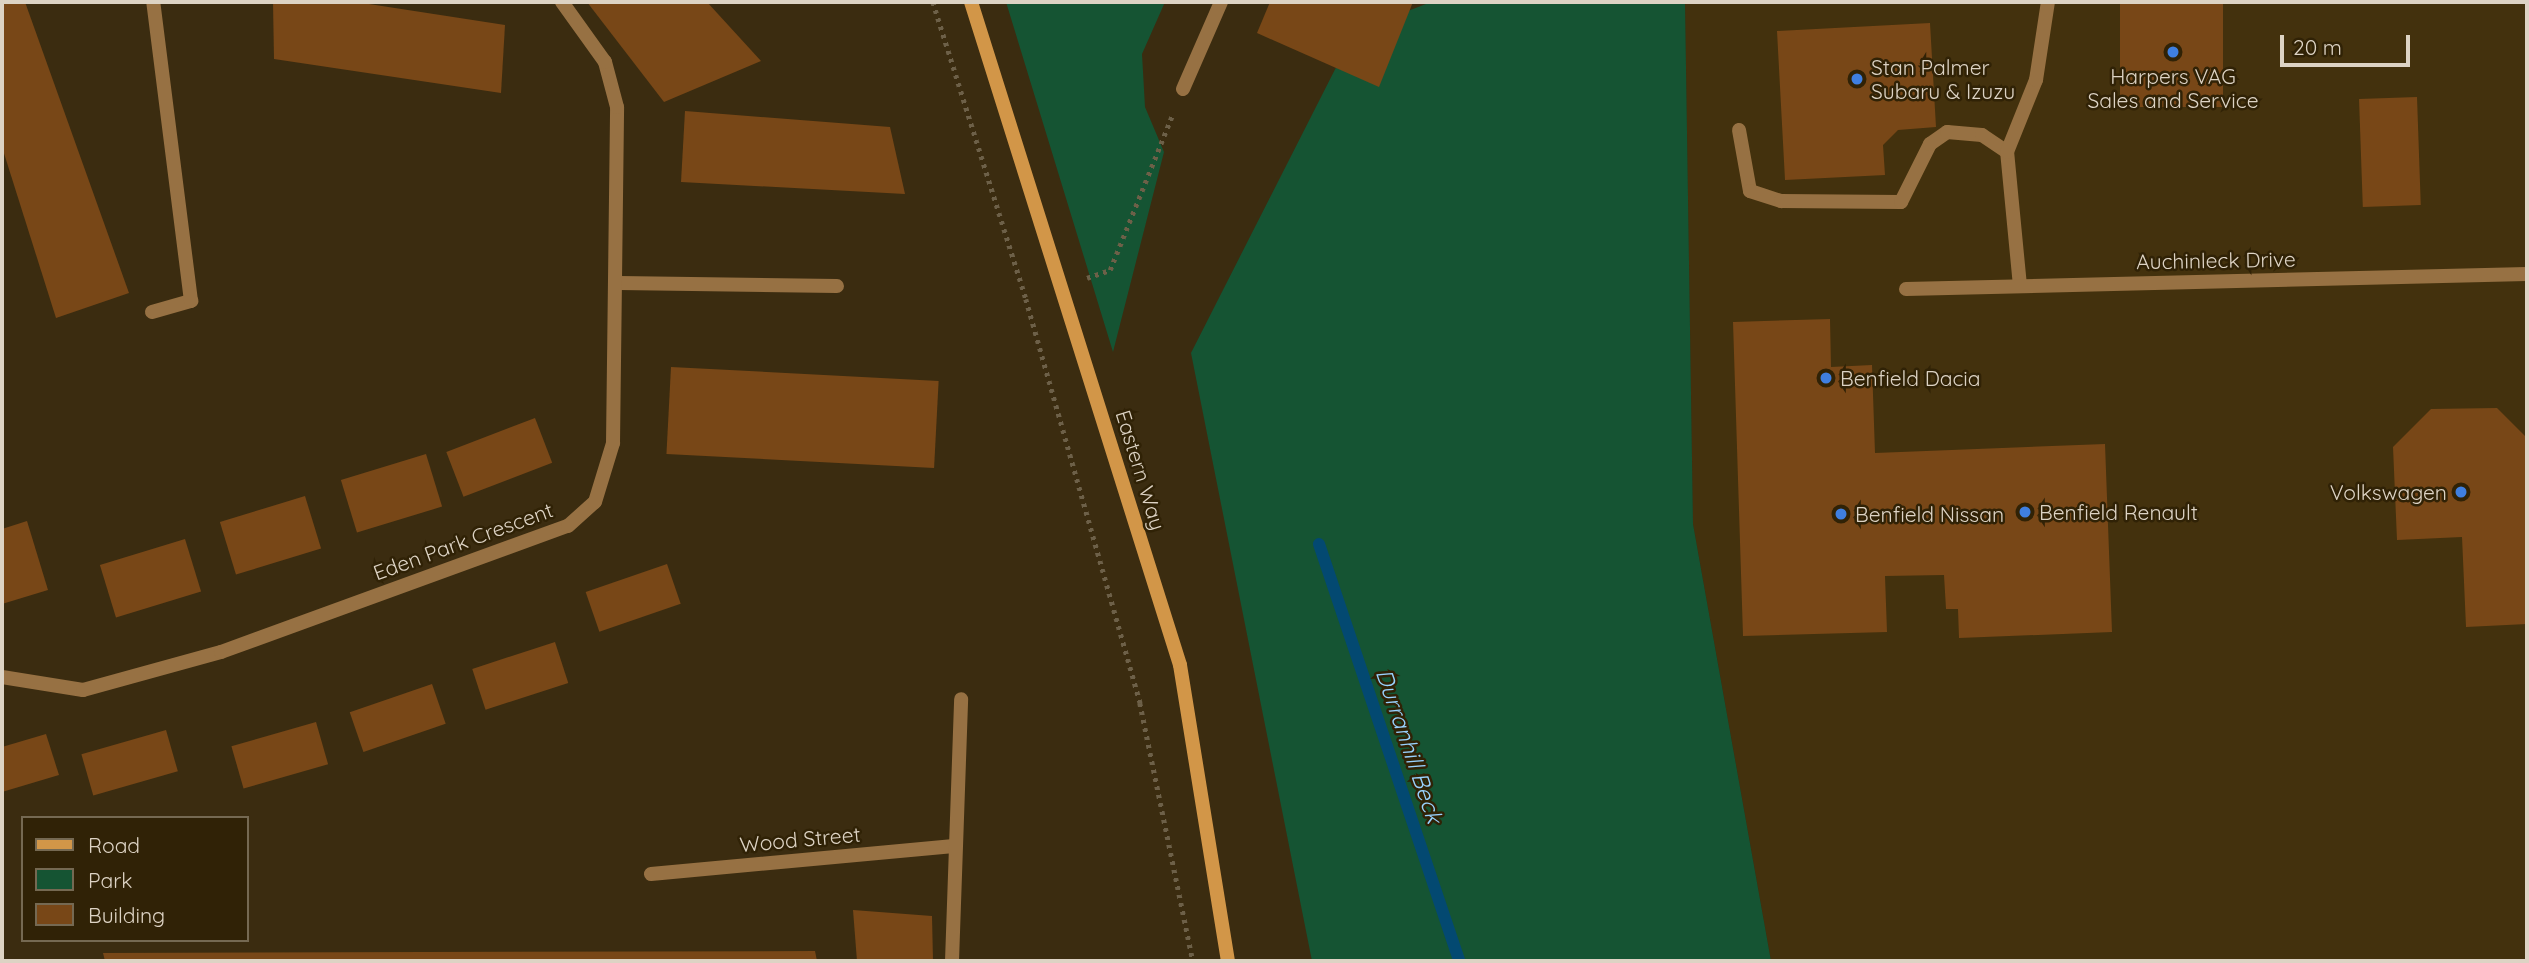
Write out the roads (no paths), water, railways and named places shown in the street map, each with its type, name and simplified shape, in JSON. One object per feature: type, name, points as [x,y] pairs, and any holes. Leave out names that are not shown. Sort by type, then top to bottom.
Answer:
[{"type":"street","points":[[152,312],[191,301],[153,2]]},
{"type":"street","name":"Eden Park Crescent","points":[[2,677],[83,690],[221,652],[568,526],[595,502],[607,472],[619,283],[617,107],[604,62],[562,2]]},
{"type":"street","name":"Eastern Way","points":[[971,2],[1180,665],[1228,961]]},
{"type":"street","points":[[1183,89],[1221,2]]},
{"type":"street","points":[[2020,286],[2007,152],[2036,80],[2049,2]]},
{"type":"street","points":[[1739,130],[1750,191],[1781,201],[1901,202],[1930,144],[1947,132],[1982,135],[2007,152]]},
{"type":"street","name":"Auchinleck Drive","points":[[1906,289],[2527,274]]},
{"type":"street","points":[[619,283],[837,286]]},
{"type":"street","points":[[952,961],[961,699]]},
{"type":"street","name":"Wood Street","points":[[651,874],[954,846]]},
{"type":"waterway","name":"Durranhill Beck","points":[[1319,544],[1459,961]]},
{"type":"place","name":"Harpers VAG Sales and Service","points":[[2173,52]]},
{"type":"place","name":"Stan Palmer Subaru & Izuzu","points":[[1857,79]]},
{"type":"place","name":"Benfield Dacia","points":[[1826,378]]},
{"type":"place","name":"Volkswagen","points":[[2461,492]]},
{"type":"place","name":"Benfield Renault","points":[[2025,512]]},
{"type":"place","name":"Benfield Nissan","points":[[1841,514]]}]
